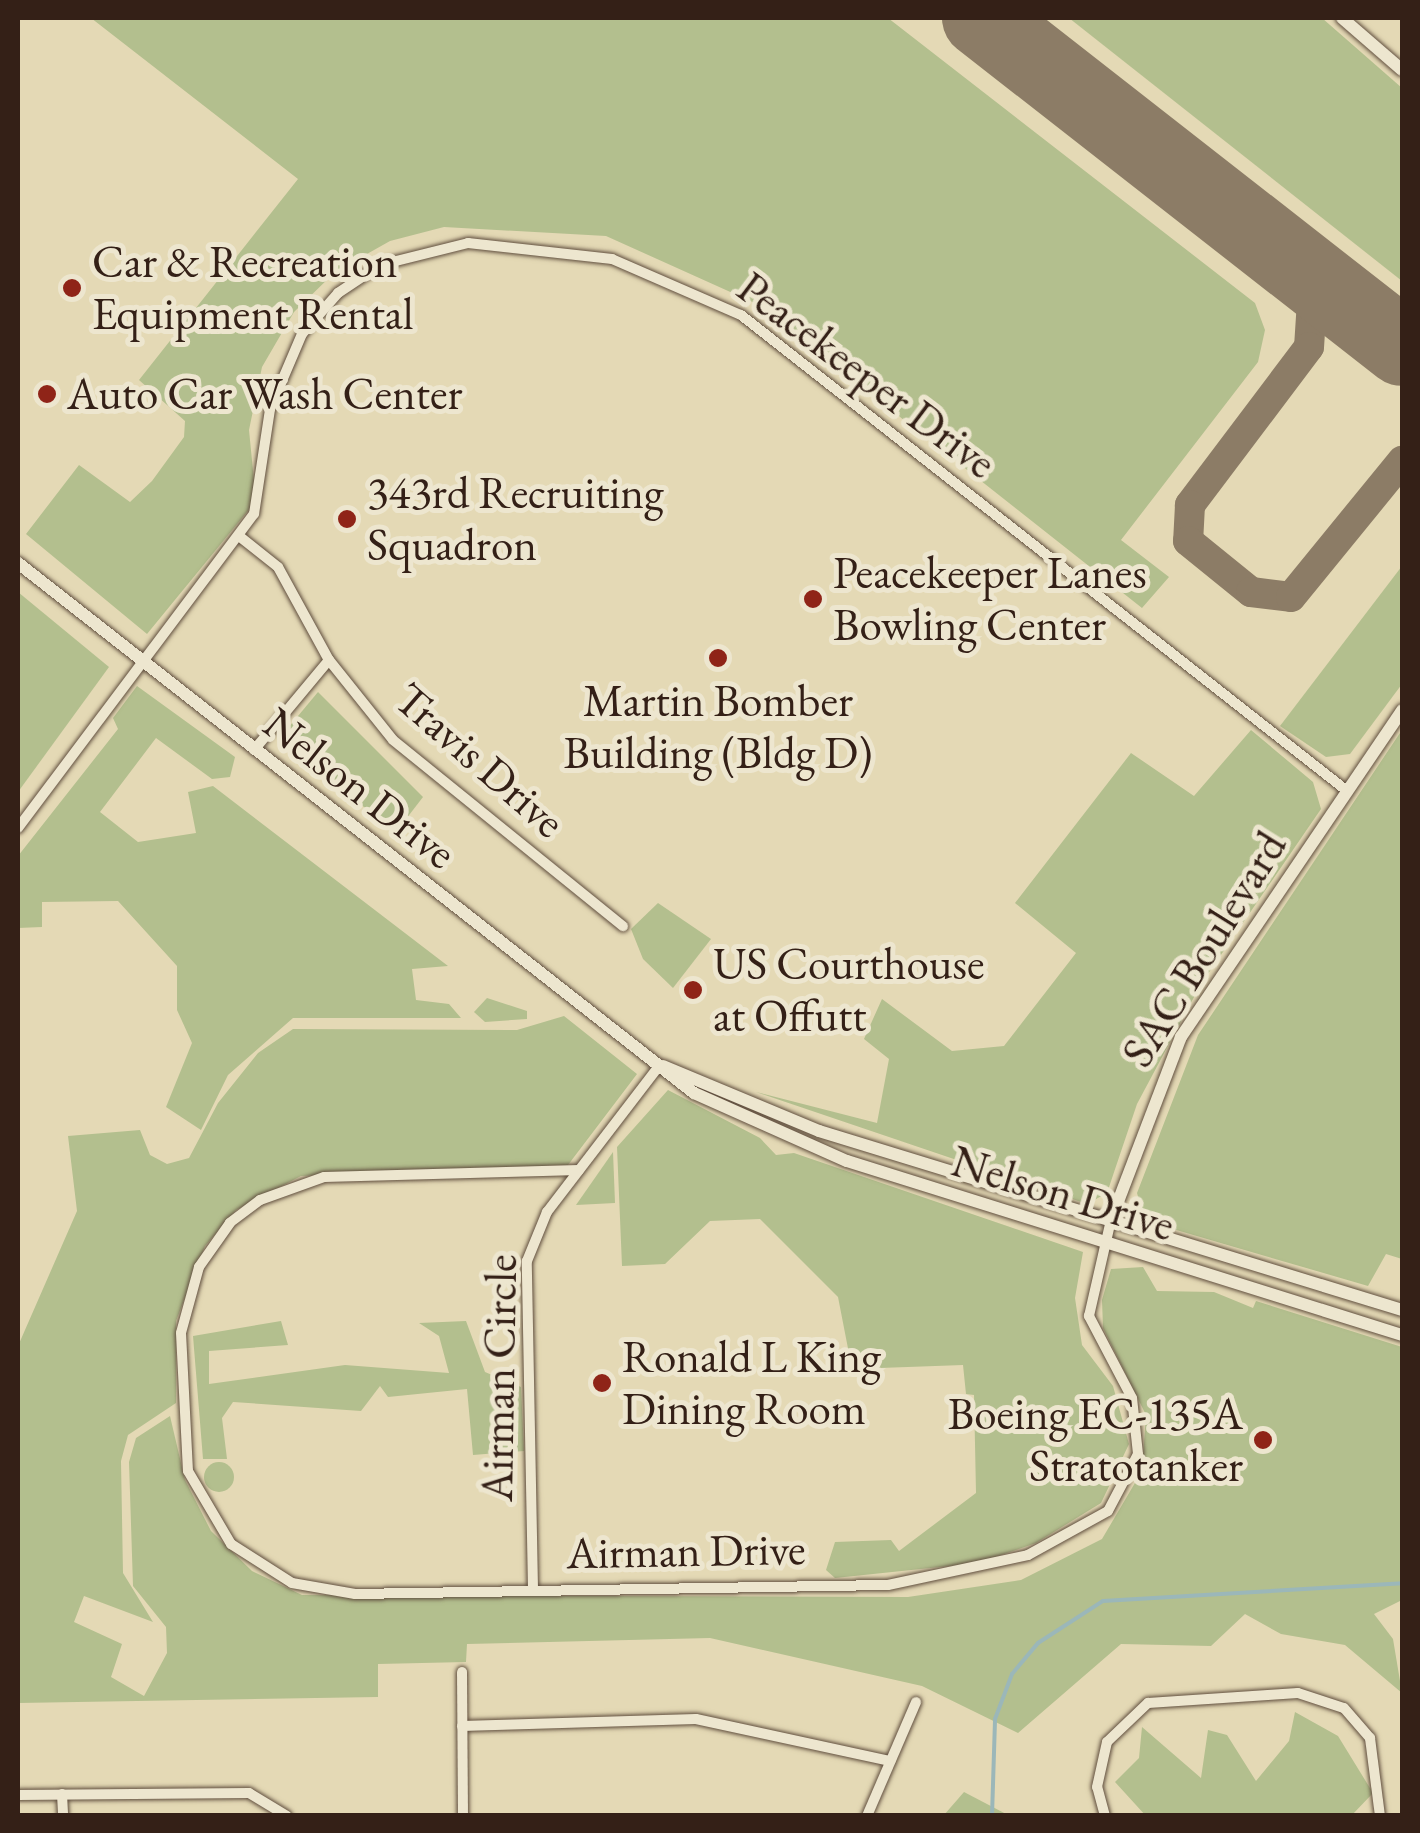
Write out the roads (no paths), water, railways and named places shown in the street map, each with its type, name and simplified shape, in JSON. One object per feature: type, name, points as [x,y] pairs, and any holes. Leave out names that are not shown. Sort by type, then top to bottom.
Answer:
[{"type":"street","points":[[1342,18],[1402,70]]},
{"type":"street","name":"Peacekeeper Drive","points":[[144,660],[239,536],[262,498],[264,436],[286,361],[350,284],[448,244],[522,243],[612,259],[741,316],[1346,790]]},
{"type":"street","name":"Travis Drive","points":[[239,536],[278,567],[329,660],[394,740],[623,926]]},
{"type":"street","name":"Nelson Drive","points":[[18,563],[660,1065],[788,1139],[1104,1244],[1402,1335]]},
{"type":"street","points":[[18,828],[144,660]]},
{"type":"street","points":[[254,750],[329,660]]},
{"type":"street","name":"SAC Boulevard","points":[[1104,1244],[1181,1037],[1402,710]]},
{"type":"street","points":[[533,1588],[325,1592],[244,1556],[207,1515],[188,1471],[182,1322],[220,1236],[294,1184],[578,1170],[660,1065]]},
{"type":"street","name":"Nelson Drive","points":[[660,1065],[820,1131],[1402,1310]]},
{"type":"street","name":"Airman Circle","points":[[533,1588],[527,1261],[541,1222],[578,1170]]},
{"type":"street","name":"Airman Drive","points":[[533,1588],[840,1585],[997,1566],[1092,1522],[1121,1496],[1139,1436],[1132,1398],[1088,1316],[1104,1244]]},
{"type":"street","points":[[462,1672],[463,1816]]},
{"type":"street","points":[[1104,1816],[1098,1766],[1106,1742],[1148,1702],[1298,1693],[1344,1708],[1370,1738],[1380,1816]]},
{"type":"street","points":[[867,1816],[916,1702]]},
{"type":"street","points":[[462,1726],[696,1719],[891,1761]]},
{"type":"street","points":[[18,1795],[249,1793],[286,1816]]},
{"type":"street","points":[[62,1794],[62,1816]]},
{"type":"waterway","points":[[992,1816],[995,1719],[1012,1674],[1038,1643],[1103,1601],[1402,1583]]},
{"type":"place","name":"Car & Recreation Equipment Rental","points":[[72,288]]},
{"type":"place","name":"Auto Car Wash Center","points":[[47,394]]},
{"type":"place","name":"343rd Recruiting Squadron","points":[[347,519]]},
{"type":"place","name":"Peacekeeper Lanes Bowling Center","points":[[813,599]]},
{"type":"place","name":"Martin Bomber Building (Bldg D)","points":[[718,658]]},
{"type":"place","name":"US Courthouse at Offutt","points":[[693,990]]},
{"type":"place","name":"Ronald L King Dining Room","points":[[602,1383]]},
{"type":"place","name":"Boeing EC-135A Stratotanker","points":[[1263,1440]]}]
